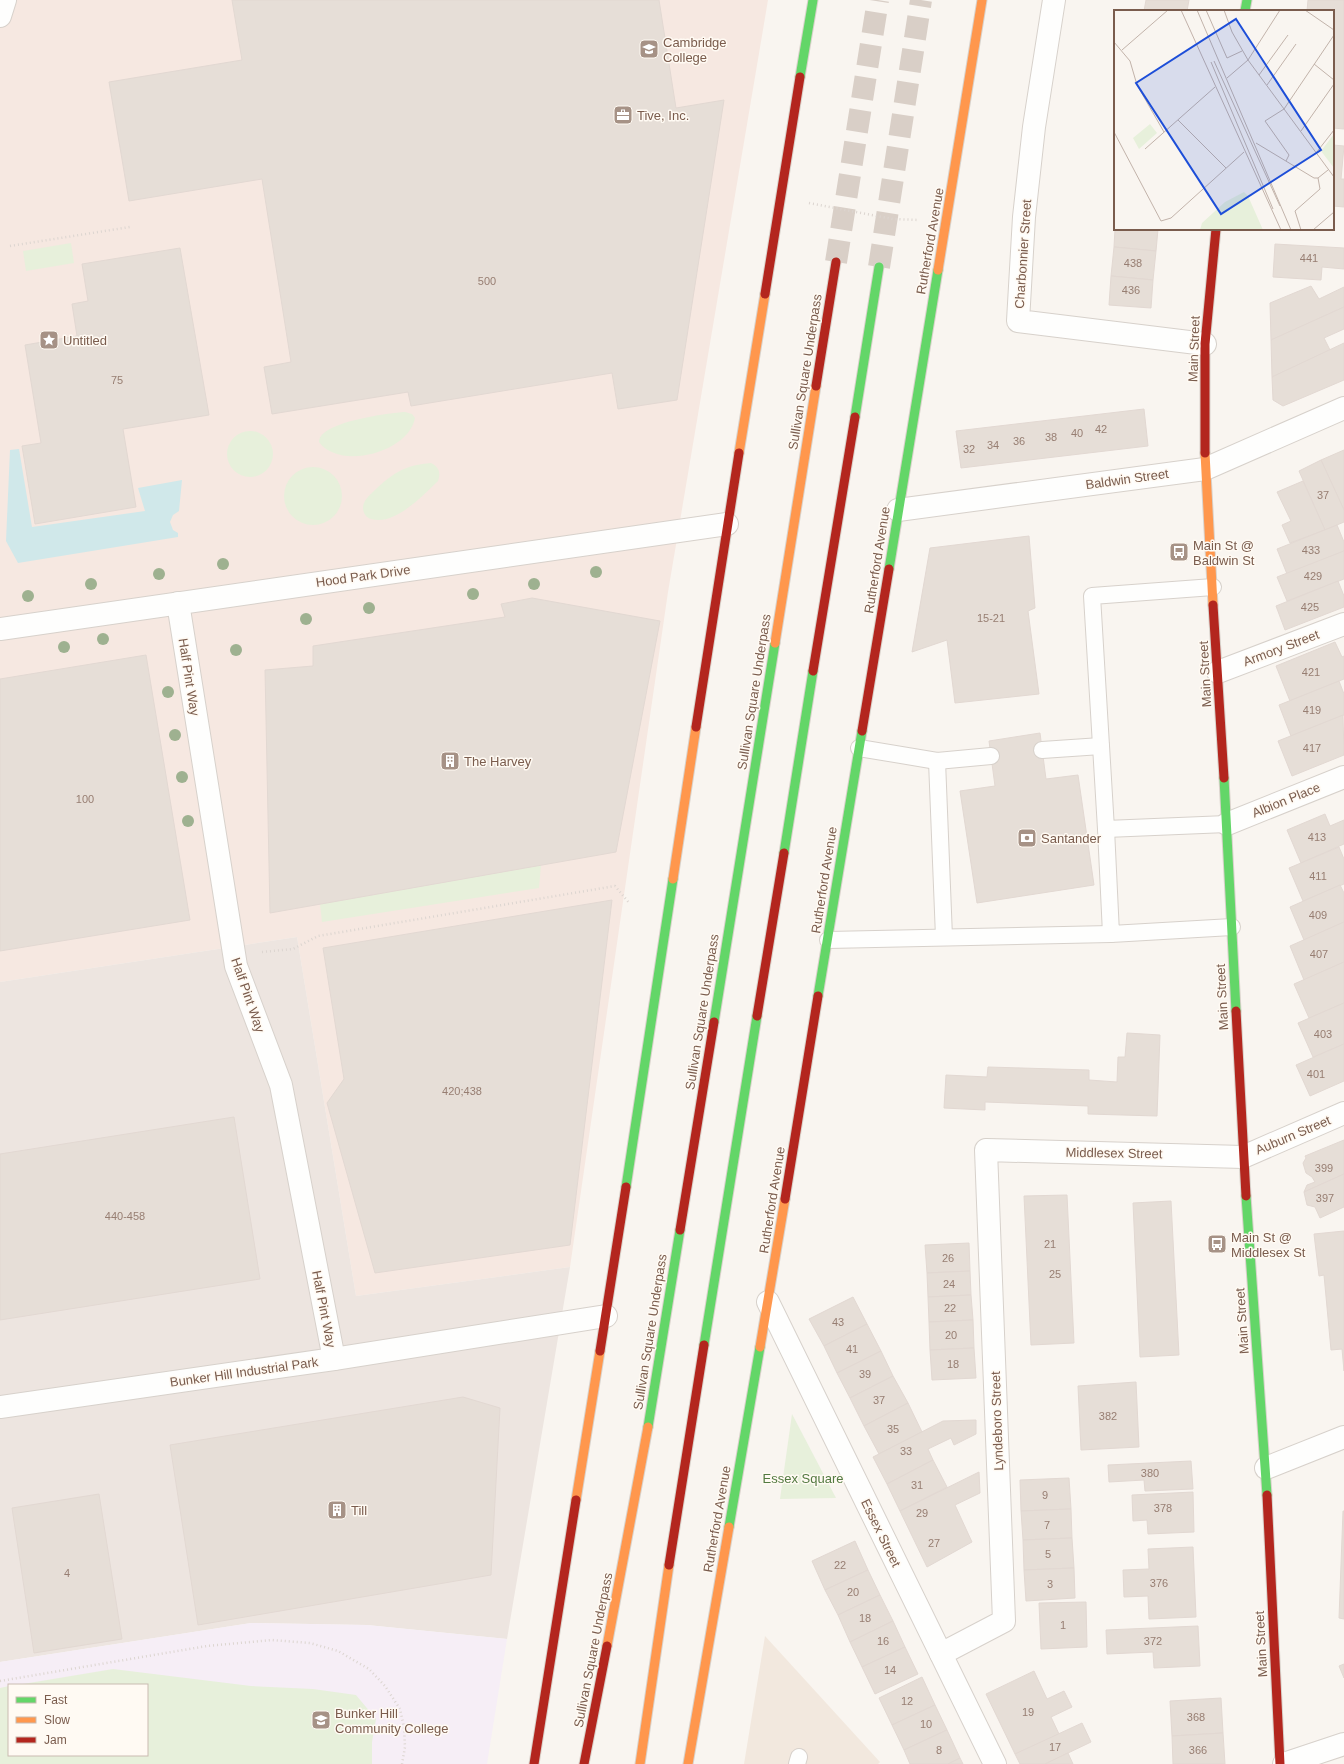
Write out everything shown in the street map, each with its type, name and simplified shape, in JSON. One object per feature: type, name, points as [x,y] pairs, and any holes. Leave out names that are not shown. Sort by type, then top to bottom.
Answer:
[{"type":"main road","points":[[534,1764],[606,1316],[727,524],[813,0]]},
{"type":"main road","name":"Rutherford Avenue","points":[[688,1764],[768,1302],[982,0]]},
{"type":"main road","points":[[1245,10],[1247,0]]},
{"type":"main road","name":"Main Street","points":[[1216,230],[1205,344],[1205,469],[1227,824],[1243,1157],[1266,1468],[1280,1764]]},
{"type":"main road","name":"Sullivan Square Underpass","points":[[584,1764],[643,1460],[836,262]]},
{"type":"main road","points":[[640,1764],[685,1463],[879,267]]},
{"type":"street","points":[[0,16],[5,0]]},
{"type":"street","name":"Charbonnier Street","points":[[1054,0],[1033,135],[1024,217],[1018,321],[1205,344]]},
{"type":"street","name":"Baldwin Street","points":[[898,510],[1205,469],[1344,408]]},
{"type":"street","name":"Hood Park Drive","points":[[0,628],[727,524]]},
{"type":"street","name":"Half Pint Way","points":[[178,603],[236,966],[280,1085],[334,1359]]},
{"type":"street","name":"Armory Street","points":[[1218,672],[1344,624]]},
{"type":"street","name":"Albion Place","points":[[1227,824],[1344,777]]},
{"type":"street","name":"Auburn Street","points":[[1243,1157],[1344,1113]]},
{"type":"street","name":"Middlesex Street","points":[[986,1150],[1243,1157]]},
{"type":"street","name":"Lyndeboro Street","points":[[941,1654],[1004,1621],[986,1150]]},
{"type":"street","name":"Essex Street","points":[[768,1302],[995,1764]]},
{"type":"street","name":"Bunker Hill Industrial Park","points":[[0,1407],[334,1359],[606,1316]]},
{"type":"street","points":[[1266,1468],[1344,1437]]},
{"type":"street","points":[[1284,1764],[1344,1744]]},
{"type":"lane","points":[[1111,934],[1092,596],[1213,587]]},
{"type":"lane","points":[[1042,750],[1101,746]]},
{"type":"lane","points":[[859,748],[937,761],[991,756]]},
{"type":"lane","points":[[937,761],[944,937]]},
{"type":"lane","points":[[1106,829],[1227,824]]},
{"type":"lane","points":[[828,940],[1111,934],[1232,928]]},
{"type":"path","points":[[810,196],[810,204],[893,219],[923,220]]},
{"type":"path","points":[[10,246],[130,227]]},
{"type":"path","points":[[258,953],[293,949],[318,936],[616,886],[630,904]]},
{"type":"path","points":[[0,1681],[207,1646],[272,1640],[310,1643],[338,1651],[369,1669],[385,1686],[400,1709],[404,1727],[405,1747],[402,1764]]},
{"type":"shaded area","points":[[0,0],[768,0],[668,592],[570,1267],[356,1296],[297,937],[0,982]]},
{"type":"shaded area","points":[[297,937],[356,1296],[570,1267],[507,1639],[367,1625],[251,1623],[0,1662],[0,982]]},
{"type":"shaded area","name":"Bunker Hill Community College","points":[[251,1623],[367,1625],[507,1639],[487,1764],[0,1764],[0,1662]]},
{"type":"shaded area","points":[[765,1636],[880,1762],[878,1764],[744,1764]]},
{"type":"green space","points":[[71,243],[74,263],[26,271],[23,251]]},
{"type":"green space","points":[[405,412],[412,414],[415,418],[410,430],[400,440],[388,448],[373,454],[357,456],[342,455],[329,451],[319,442],[322,435],[330,429],[342,424],[385,414]]},
{"type":"green space","points":[[245,431],[255,431],[267,437],[272,445],[272,463],[267,471],[259,476],[245,477],[237,474],[230,467],[227,459],[227,449],[230,441],[237,434]]},
{"type":"green space","points":[[431,463],[439,470],[438,481],[408,508],[399,514],[380,520],[371,519],[366,516],[363,507],[366,499],[388,478],[401,470]]},
{"type":"green space","points":[[313,467],[324,469],[337,480],[340,485],[342,496],[340,507],[329,520],[324,523],[313,525],[302,523],[289,512],[286,507],[284,496],[286,485],[297,472],[302,469]]},
{"type":"green space","points":[[541,865],[539,888],[322,922],[320,904]]},
{"type":"green space","name":"Essex Square","points":[[792,1414],[836,1498],[780,1499]]},
{"type":"green space","points":[[113,1669],[251,1686],[313,1689],[356,1695],[376,1719],[372,1742],[372,1764],[0,1764],[0,1688],[8,1686],[8,1756],[148,1756],[148,1684],[23,1684]]},
{"type":"water","points":[[19,449],[32,527],[145,511],[138,488],[182,480],[179,511],[173,515],[170,522],[173,530],[178,533],[178,537],[18,563],[6,541],[10,450]]},
{"type":"building","points":[[232,0],[659,0],[676,108],[724,100],[677,400],[618,409],[612,373],[411,406],[408,392],[272,414],[264,367],[291,362],[262,179],[129,201],[109,82],[242,60]]},
{"type":"building","points":[[1146,0],[1189,0],[1187,10],[1144,10]]},
{"type":"building","points":[[1308,0],[1344,0],[1344,129],[1334,128],[1334,10],[1307,10]]},
{"type":"building","points":[[1334,145],[1344,146],[1341,179],[1344,179],[1344,207],[1334,206]]},
{"type":"building","points":[[1115,230],[1158,230],[1156,251],[1114,247]]},
{"type":"building","points":[[1275,244],[1344,248],[1344,269],[1322,267],[1321,280],[1273,277]]},
{"type":"building","points":[[1114,247],[1156,251],[1153,280],[1111,276]]},
{"type":"building","points":[[180,248],[209,415],[123,429],[136,507],[35,524],[22,446],[41,443],[25,345],[77,336],[72,304],[88,301],[82,264]]},
{"type":"building","points":[[1111,276],[1153,280],[1151,308],[1109,305]]},
{"type":"building","points":[[1311,286],[1319,299],[1344,287],[1344,307],[1271,340],[1270,303]]},
{"type":"building","points":[[1344,307],[1344,329],[1324,338],[1330,350],[1272,377],[1271,340]]},
{"type":"building","points":[[1344,343],[1344,380],[1283,406],[1273,400],[1272,377]]},
{"type":"building","points":[[1144,409],[1148,446],[961,468],[956,431]]},
{"type":"building","points":[[1344,450],[1344,510],[1321,460]]},
{"type":"building","points":[[1321,460],[1344,510],[1344,522],[1325,530],[1299,471]]},
{"type":"building","points":[[1303,481],[1325,530],[1290,543],[1282,525],[1291,521],[1277,492]]},
{"type":"building","points":[[1337,525],[1344,542],[1344,551],[1287,574],[1277,549]]},
{"type":"building","points":[[1029,536],[1035,608],[1028,611],[1039,694],[955,703],[947,640],[912,652],[930,548]]},
{"type":"building","points":[[1344,551],[1344,579],[1287,601],[1277,577]]},
{"type":"building","points":[[1338,581],[1344,596],[1344,607],[1285,630],[1276,606]]},
{"type":"building","name":"The Harvey","points":[[532,598],[660,621],[616,852],[270,913],[265,670],[313,666],[313,646],[505,617],[501,604]]},
{"type":"building","points":[[1335,642],[1342,657],[1344,656],[1344,679],[1290,701],[1276,666]]},
{"type":"building","points":[[146,655],[190,920],[0,951],[0,679]]},
{"type":"building","points":[[1339,681],[1344,694],[1344,715],[1291,736],[1279,705]]},
{"type":"building","points":[[1343,715],[1344,755],[1292,776],[1278,741]]},
{"type":"building","name":"Santander","points":[[1040,733],[1046,779],[1078,775],[1094,885],[977,903],[960,791],[995,786],[989,741]]},
{"type":"building","points":[[1325,814],[1330,826],[1344,820],[1344,844],[1301,863],[1287,830]]},
{"type":"building","points":[[1339,847],[1344,859],[1344,884],[1303,901],[1289,868]]},
{"type":"building","points":[[1340,885],[1344,893],[1344,922],[1304,940],[1290,907]]},
{"type":"building","points":[[612,900],[570,1245],[375,1273],[327,1103],[344,1079],[323,948]]},
{"type":"building","points":[[1344,922],[1344,962],[1304,980],[1290,946]]},
{"type":"building","points":[[1344,962],[1344,1003],[1309,1018],[1294,984]]},
{"type":"building","points":[[1344,1003],[1344,1044],[1313,1057],[1298,1023]]},
{"type":"building","points":[[1127,1033],[1160,1035],[1157,1116],[1088,1114],[1088,1106],[985,1102],[985,1110],[944,1108],[946,1075],[987,1077],[988,1067],[1089,1070],[1089,1080],[1117,1082],[1118,1057],[1125,1057]]},
{"type":"building","points":[[1344,1044],[1344,1081],[1310,1096],[1296,1065]]},
{"type":"building","points":[[234,1117],[260,1279],[0,1320],[0,1154]]},
{"type":"building","points":[[1344,1140],[1344,1174],[1304,1192],[1307,1185],[1315,1182],[1312,1177],[1306,1173],[1303,1163],[1306,1158],[1305,1156]]},
{"type":"building","points":[[1344,1174],[1344,1207],[1320,1218],[1315,1207],[1307,1205],[1304,1192]]},
{"type":"building","points":[[1067,1195],[1074,1343],[1031,1345],[1024,1196]]},
{"type":"building","points":[[1171,1201],[1179,1355],[1140,1357],[1133,1203]]},
{"type":"building","points":[[1344,1231],[1344,1371],[1342,1349],[1331,1350],[1324,1275],[1319,1276],[1314,1234]]},
{"type":"building","points":[[969,1243],[970,1271],[927,1273],[925,1245]]},
{"type":"building","points":[[970,1271],[971,1295],[928,1297],[927,1273]]},
{"type":"building","points":[[971,1295],[973,1320],[929,1322],[928,1297]]},
{"type":"building","points":[[853,1297],[867,1324],[824,1346],[809,1319]]},
{"type":"building","points":[[973,1320],[974,1348],[930,1350],[929,1322]]},
{"type":"building","points":[[867,1324],[881,1351],[837,1373],[824,1346]]},
{"type":"building","points":[[974,1348],[976,1378],[932,1380],[930,1350]]},
{"type":"building","points":[[881,1351],[893,1376],[850,1398],[837,1373]]},
{"type":"building","points":[[893,1376],[908,1403],[864,1426],[850,1398]]},
{"type":"building","points":[[1136,1382],[1139,1447],[1081,1450],[1078,1386]]},
{"type":"building","name":"Till","points":[[463,1397],[500,1408],[491,1575],[198,1625],[170,1445]]},
{"type":"building","points":[[908,1403],[922,1432],[879,1454],[864,1426]]},
{"type":"building","points":[[976,1420],[976,1434],[954,1445],[951,1438],[928,1449],[933,1460],[887,1484],[873,1457],[943,1421]]},
{"type":"building","points":[[933,1460],[947,1487],[900,1511],[887,1484]]},
{"type":"building","points":[[1191,1461],[1193,1489],[1145,1491],[1144,1480],[1109,1482],[1108,1465]]},
{"type":"building","points":[[979,1472],[980,1493],[955,1505],[972,1542],[927,1567],[900,1511]]},
{"type":"building","points":[[1069,1478],[1071,1509],[1021,1511],[1020,1480]]},
{"type":"building","points":[[1193,1492],[1194,1532],[1148,1534],[1147,1520],[1133,1521],[1132,1495]]},
{"type":"building","points":[[99,1494],[122,1639],[34,1653],[12,1508]]},
{"type":"building","points":[[1071,1509],[1072,1538],[1023,1540],[1021,1511]]},
{"type":"building","points":[[1344,1511],[1344,1619],[1339,1618]]},
{"type":"building","points":[[1072,1538],[1074,1568],[1024,1570],[1023,1540]]},
{"type":"building","points":[[855,1541],[868,1570],[825,1590],[812,1561]]},
{"type":"building","points":[[1193,1547],[1196,1617],[1149,1619],[1148,1596],[1124,1597],[1123,1570],[1149,1569],[1148,1549]]},
{"type":"building","points":[[1074,1568],[1075,1598],[1026,1601],[1024,1570]]},
{"type":"building","points":[[868,1570],[880,1595],[838,1615],[825,1590]]},
{"type":"building","points":[[880,1595],[893,1621],[850,1642],[838,1615]]},
{"type":"building","points":[[1086,1602],[1087,1647],[1041,1649],[1039,1603]]},
{"type":"building","points":[[893,1621],[905,1647],[862,1667],[850,1642]]},
{"type":"building","points":[[1198,1626],[1200,1666],[1154,1668],[1153,1652],[1107,1654],[1106,1630]]},
{"type":"building","points":[[905,1647],[918,1674],[875,1694],[862,1667]]},
{"type":"building","points":[[1344,1664],[1344,1678],[1339,1666]]},
{"type":"building","points":[[1034,1671],[1047,1699],[1064,1691],[1072,1707],[1051,1717],[1059,1734],[1015,1754],[986,1694]]},
{"type":"building","points":[[922,1677],[935,1705],[892,1725],[879,1698]]},
{"type":"building","points":[[1221,1698],[1223,1733],[1172,1736],[1170,1701]]},
{"type":"building","points":[[935,1705],[947,1730],[904,1750],[892,1725]]},
{"type":"building","points":[[1082,1723],[1091,1742],[1045,1764],[1020,1764],[1015,1754]]},
{"type":"building","points":[[947,1730],[960,1758],[948,1764],[910,1764],[904,1750]]},
{"type":"building","points":[[1223,1733],[1225,1764],[1173,1764],[1172,1736]]},
{"type":"building","points":[[1068,1753],[1073,1764],[1045,1764]]},
{"type":"building","points":[[960,1758],[963,1764],[948,1764]]},
{"type":"tunnel","points":[[836,262],[878,0]]},
{"type":"tunnel","points":[[879,267],[921,0]]},
{"type":"traffic: fast","points":[[800,77],[813,0]]},
{"type":"traffic: fast","points":[[1245,10],[1247,0]]},
{"type":"traffic: fast","points":[[855,417],[879,267]]},
{"type":"traffic: fast","points":[[889,569],[938,270]]},
{"type":"traffic: fast","points":[[714,1022],[775,643]]},
{"type":"traffic: fast","points":[[784,853],[813,671]]},
{"type":"traffic: fast","points":[[818,996],[862,731]]},
{"type":"traffic: fast","points":[[1224,778],[1236,1011]]},
{"type":"traffic: fast","points":[[626,1187],[673,879]]},
{"type":"traffic: fast","points":[[704,1345],[757,1016]]},
{"type":"traffic: fast","points":[[1246,1196],[1267,1495]]},
{"type":"traffic: fast","points":[[648,1427],[680,1230]]},
{"type":"traffic: fast","points":[[729,1527],[760,1347]]},
{"type":"traffic: slow","points":[[938,270],[982,0]]},
{"type":"traffic: slow","points":[[739,453],[765,294]]},
{"type":"traffic: slow","points":[[775,643],[816,386]]},
{"type":"traffic: slow","points":[[1205,453],[1213,605]]},
{"type":"traffic: slow","points":[[673,879],[696,727]]},
{"type":"traffic: slow","points":[[760,1347],[785,1199]]},
{"type":"traffic: slow","points":[[576,1500],[600,1351]]},
{"type":"traffic: slow","points":[[607,1646],[648,1427]]},
{"type":"traffic: slow","points":[[688,1764],[729,1527]]},
{"type":"traffic: slow","points":[[640,1764],[669,1565]]},
{"type":"traffic: jam","points":[[765,294],[800,77]]},
{"type":"traffic: jam","points":[[1205,453],[1205,344],[1216,230]]},
{"type":"traffic: jam","points":[[816,386],[836,262]]},
{"type":"traffic: jam","points":[[813,671],[855,417]]},
{"type":"traffic: jam","points":[[696,727],[739,453]]},
{"type":"traffic: jam","points":[[862,731],[889,569]]},
{"type":"traffic: jam","points":[[1213,605],[1224,778]]},
{"type":"traffic: jam","points":[[757,1016],[784,853]]},
{"type":"traffic: jam","points":[[785,1199],[818,996]]},
{"type":"traffic: jam","points":[[1236,1011],[1246,1196]]},
{"type":"traffic: jam","points":[[680,1230],[714,1022]]},
{"type":"traffic: jam","points":[[600,1351],[626,1187]]},
{"type":"traffic: jam","points":[[669,1565],[704,1345]]},
{"type":"traffic: jam","points":[[1267,1495],[1280,1764]]},
{"type":"traffic: jam","points":[[534,1764],[576,1500]]},
{"type":"traffic: jam","points":[[584,1764],[607,1646]]},
{"type":"place","name":"Cambridge College","points":[[649,49]]},
{"type":"place","name":"Tive, Inc.","points":[[623,115]]},
{"type":"place","name":"Untitled","points":[[49,340]]},
{"type":"place","name":"Main St @ Baldwin St","points":[[1179,552]]},
{"type":"place","name":"The Harvey","points":[[450,761]]},
{"type":"place","name":"Santander","points":[[1027,838]]},
{"type":"place","name":"Main St @ Middlesex St","points":[[1217,1244]]},
{"type":"place","name":"Till","points":[[337,1510]]},
{"type":"place","name":"Bunker Hill Community College","points":[[321,1720]]}]
